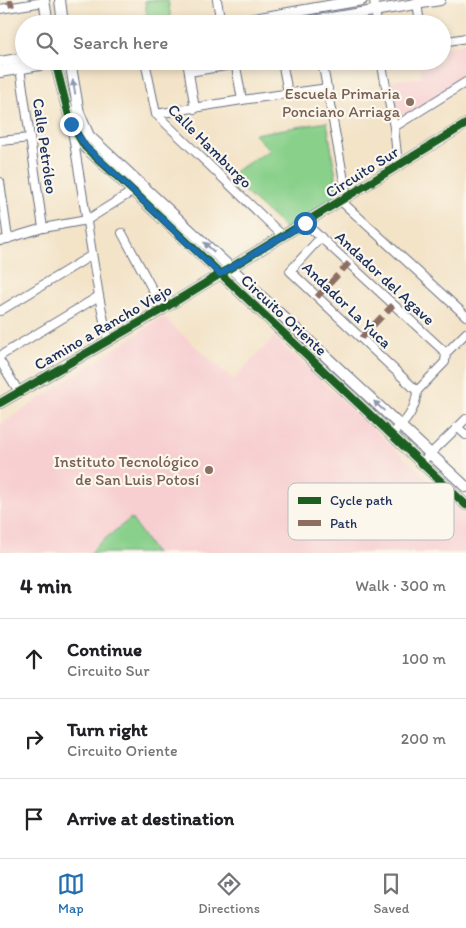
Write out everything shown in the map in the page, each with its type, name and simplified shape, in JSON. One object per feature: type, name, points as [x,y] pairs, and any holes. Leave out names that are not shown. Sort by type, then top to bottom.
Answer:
[{"type":"street","points":[[60,0],[62,15]]},
{"type":"street","points":[[217,0],[220,15]]},
{"type":"street","points":[[276,15],[362,0]]},
{"type":"street","points":[[339,15],[375,5],[440,0]]},
{"type":"street","points":[[0,9],[44,1],[46,15]]},
{"type":"street","points":[[417,3],[419,15]]},
{"type":"street","points":[[451,40],[466,38]]},
{"type":"street","points":[[0,62],[15,60]]},
{"type":"street","points":[[0,72],[15,69]]},
{"type":"street","name":"Calle Petróleo","points":[[20,70],[43,228]]},
{"type":"street","name":"Circuito Oriente","points":[[60,70],[71,124],[86,147],[105,158],[231,268],[466,487]]},
{"type":"street","name":"Circuito Oriente","points":[[72,70],[79,113],[89,136],[133,191],[442,483]]},
{"type":"street","name":"Calle Hamburgo","points":[[148,70],[156,114],[283,236]]},
{"type":"street","points":[[195,109],[189,72],[199,70]]},
{"type":"street","points":[[236,70],[242,100]]},
{"type":"street","points":[[284,70],[288,93]]},
{"type":"street","points":[[324,70],[344,199],[466,316]]},
{"type":"street","points":[[383,70],[394,127],[398,166]]},
{"type":"street","name":"Circuito Sur","points":[[394,127],[466,82]]},
{"type":"street","points":[[156,114],[328,88]]},
{"type":"street","points":[[79,113],[71,124],[98,296],[108,341]]},
{"type":"street","name":"Circuito Sur","points":[[220,274],[466,124]]},
{"type":"street","points":[[0,141],[30,138]]},
{"type":"street","points":[[0,182],[4,240],[43,228],[87,220],[133,191]]},
{"type":"street","name":"Andador del Agave","points":[[305,223],[446,354]]},
{"type":"street","points":[[122,233],[163,309]]},
{"type":"street","name":"Andador La Yuca","points":[[320,237],[290,271],[417,391]]},
{"type":"street","points":[[0,311],[92,255]]},
{"type":"street","name":"Camino a Rancho Viejo","points":[[0,403],[220,274]]},
{"type":"street","points":[[0,356],[98,296]]},
{"type":"street","points":[[391,434],[401,427],[411,415],[417,400],[417,391],[445,362],[446,354],[466,333]]},
{"type":"street","points":[[0,361],[19,392]]},
{"type":"street","points":[[421,463],[466,419]]},
{"type":"street","points":[[457,427],[466,435]]},
{"type":"street","name":"Circuito Oriente","points":[[454,494],[466,505]]},
{"type":"shaded area","name":"Escuela Primaria Ponciano Arriaga","points":[[466,43],[466,76],[394,123],[391,81],[422,77],[421,70],[451,70],[451,46]]},
{"type":"shaded area","name":"Instituto Tecnológico de San Luis Potosí","points":[[163,317],[233,380],[274,337],[431,483],[288,483],[288,540],[454,540],[454,504],[466,515],[466,553],[0,553],[0,425]]},
{"type":"green space","points":[[168,0],[170,15],[147,15],[145,1]]},
{"type":"green space","points":[[327,122],[339,196],[286,229],[227,176],[270,150],[254,134]]},
{"type":"green space","points":[[131,518],[155,553],[91,553],[96,546]]},
{"type":"marked path","points":[[10,0],[12,7]]},
{"type":"marked path","points":[[317,297],[349,263]]},
{"type":"marked path","points":[[361,338],[393,305]]},
{"type":"cycle path","points":[[57,70],[71,124],[85,147],[443,483]]},
{"type":"cycle path","points":[[0,403],[163,309],[466,124]]},
{"type":"cycle path","points":[[454,494],[466,505]]},
{"type":"place","name":"Escuela Primaria Ponciano Arriaga","points":[[410,102]]},
{"type":"place","name":"Instituto Tecnológico de San Luis Potosí","points":[[209,470]]},
{"type":"route","points":[[71,124],[86,147],[220,274],[305,223]]}]
